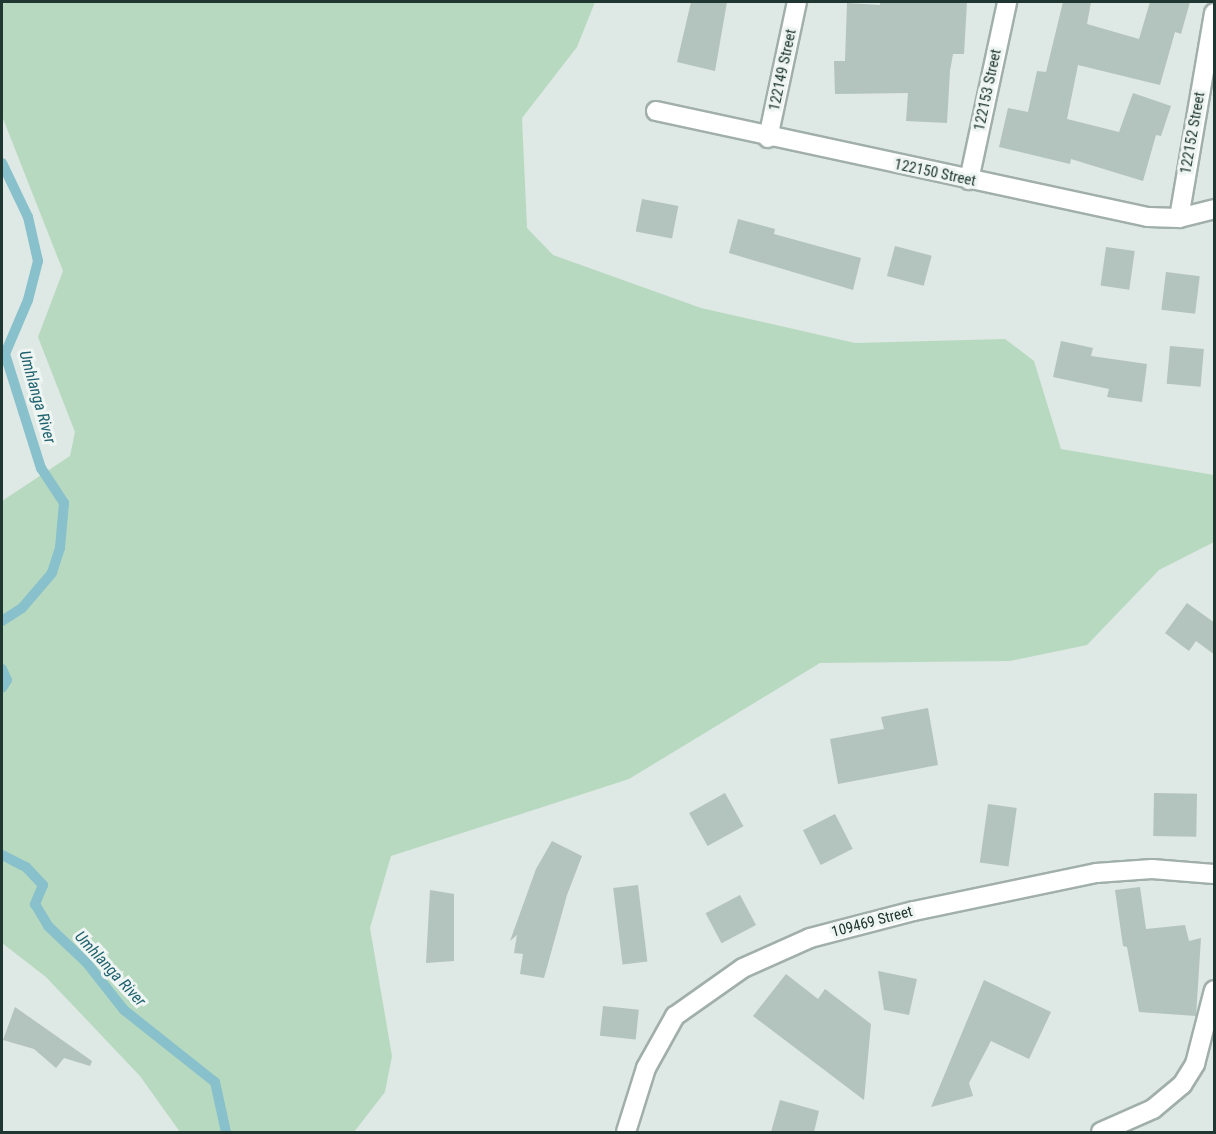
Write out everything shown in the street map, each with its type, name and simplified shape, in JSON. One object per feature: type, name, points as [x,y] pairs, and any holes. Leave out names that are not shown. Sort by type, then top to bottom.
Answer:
[{"type":"street","name":"122149 Street","points":[[768,138],[797,2]]},
{"type":"street","name":"122153 Street","points":[[969,180],[1007,2]]},
{"type":"street","name":"122152 Street","points":[[1179,218],[1215,13]]},
{"type":"street","name":"122150 Street","points":[[656,111],[768,138],[1091,207],[1148,217],[1179,218],[1215,209]]},
{"type":"street","name":"109469 Street","points":[[626,1132],[646,1068],[675,1016],[706,991],[772,955],[810,938],[914,911],[1096,873],[1152,868],[1215,874]]},
{"type":"street","points":[[1101,1132],[1153,1109],[1182,1085],[1195,1064],[1215,990]]},
{"type":"green space","points":[[2,2],[595,2],[577,47],[522,118],[527,228],[553,255],[701,308],[855,343],[1005,339],[1034,361],[1061,449],[1214,475],[1214,542],[1159,570],[1087,645],[1010,661],[820,663],[629,779],[391,856],[370,928],[392,1056],[385,1092],[354,1132],[180,1132],[140,1076],[46,977],[2,943],[2,501],[70,456],[75,432],[38,337],[63,271],[2,116]]},
{"type":"building","points":[[691,2],[727,2],[715,71],[677,62]]},
{"type":"building","points":[[880,2],[967,2],[964,54],[953,54],[950,71],[947,123],[906,121],[908,93],[835,94],[834,61],[845,61],[847,3],[880,5]]},
{"type":"building","points":[[1063,2],[1091,2],[1087,24],[1139,39],[1150,2],[1190,2],[1181,34],[1175,32],[1160,85],[1078,65],[1067,119],[1119,132],[1133,93],[1171,106],[1161,136],[1156,135],[1143,181],[1071,159],[1070,164],[999,147],[1008,108],[1028,112],[1037,71],[1046,72]]},
{"type":"building","points":[[642,199],[678,206],[672,238],[636,231]]},
{"type":"building","points":[[738,219],[775,229],[774,234],[861,258],[853,290],[729,253]]},
{"type":"building","points":[[895,246],[932,256],[924,286],[887,276]]},
{"type":"building","points":[[1106,247],[1135,251],[1129,290],[1101,286]]},
{"type":"building","points":[[1166,272],[1200,276],[1195,314],[1161,310]]},
{"type":"building","points":[[1061,341],[1093,348],[1091,356],[1147,364],[1142,402],[1107,397],[1109,389],[1053,377]]},
{"type":"building","points":[[1170,346],[1204,349],[1201,387],[1167,384]]},
{"type":"building","points":[[1187,603],[1215,623],[1215,655],[1196,641],[1189,651],[1165,633]]},
{"type":"building","points":[[928,708],[938,765],[838,784],[830,739],[884,729],[881,717]]},
{"type":"building","points":[[725,793],[743,826],[708,846],[689,813]]},
{"type":"building","points":[[1154,793],[1197,794],[1196,837],[1153,836]]},
{"type":"building","points":[[988,804],[1017,808],[1009,866],[980,862]]},
{"type":"building","points":[[835,814],[853,849],[821,865],[803,830]]},
{"type":"building","points":[[552,841],[582,856],[567,895],[544,978],[520,974],[523,954],[514,953],[517,935],[510,941],[536,869]]},
{"type":"building","points":[[638,885],[647,961],[623,964],[613,888]]},
{"type":"building","points":[[1140,887],[1146,929],[1185,925],[1189,941],[1201,938],[1196,1016],[1139,1012],[1127,947],[1123,946],[1115,890]]},
{"type":"building","points":[[430,890],[454,894],[454,961],[426,963]]},
{"type":"building","points":[[740,895],[756,925],[722,943],[706,913]]},
{"type":"building","points":[[878,971],[917,979],[909,1015],[884,1010]]},
{"type":"building","points":[[786,974],[818,999],[825,989],[871,1024],[864,1100],[753,1016]]},
{"type":"building","points":[[984,980],[1051,1012],[1029,1059],[991,1041],[969,1083],[973,1096],[931,1107]]},
{"type":"building","points":[[603,1006],[639,1010],[636,1040],[600,1036]]},
{"type":"building","points":[[15,1007],[92,1061],[90,1066],[64,1058],[56,1068],[34,1049],[3,1040]]},
{"type":"building","points":[[780,1100],[819,1111],[814,1132],[771,1132]]},
{"type":"waterway","name":"Umhlanga River","points":[[2,163],[28,217],[38,261],[28,300],[5,354],[41,468],[64,503],[60,548],[52,573],[22,608],[2,621]]},
{"type":"waterway","name":"Umhlanga River","points":[[2,669],[7,680],[2,688]]},
{"type":"waterway","name":"Umhlanga River","points":[[2,855],[26,867],[43,885],[35,904],[48,926],[86,962],[124,1010],[215,1082],[226,1132]]}]
